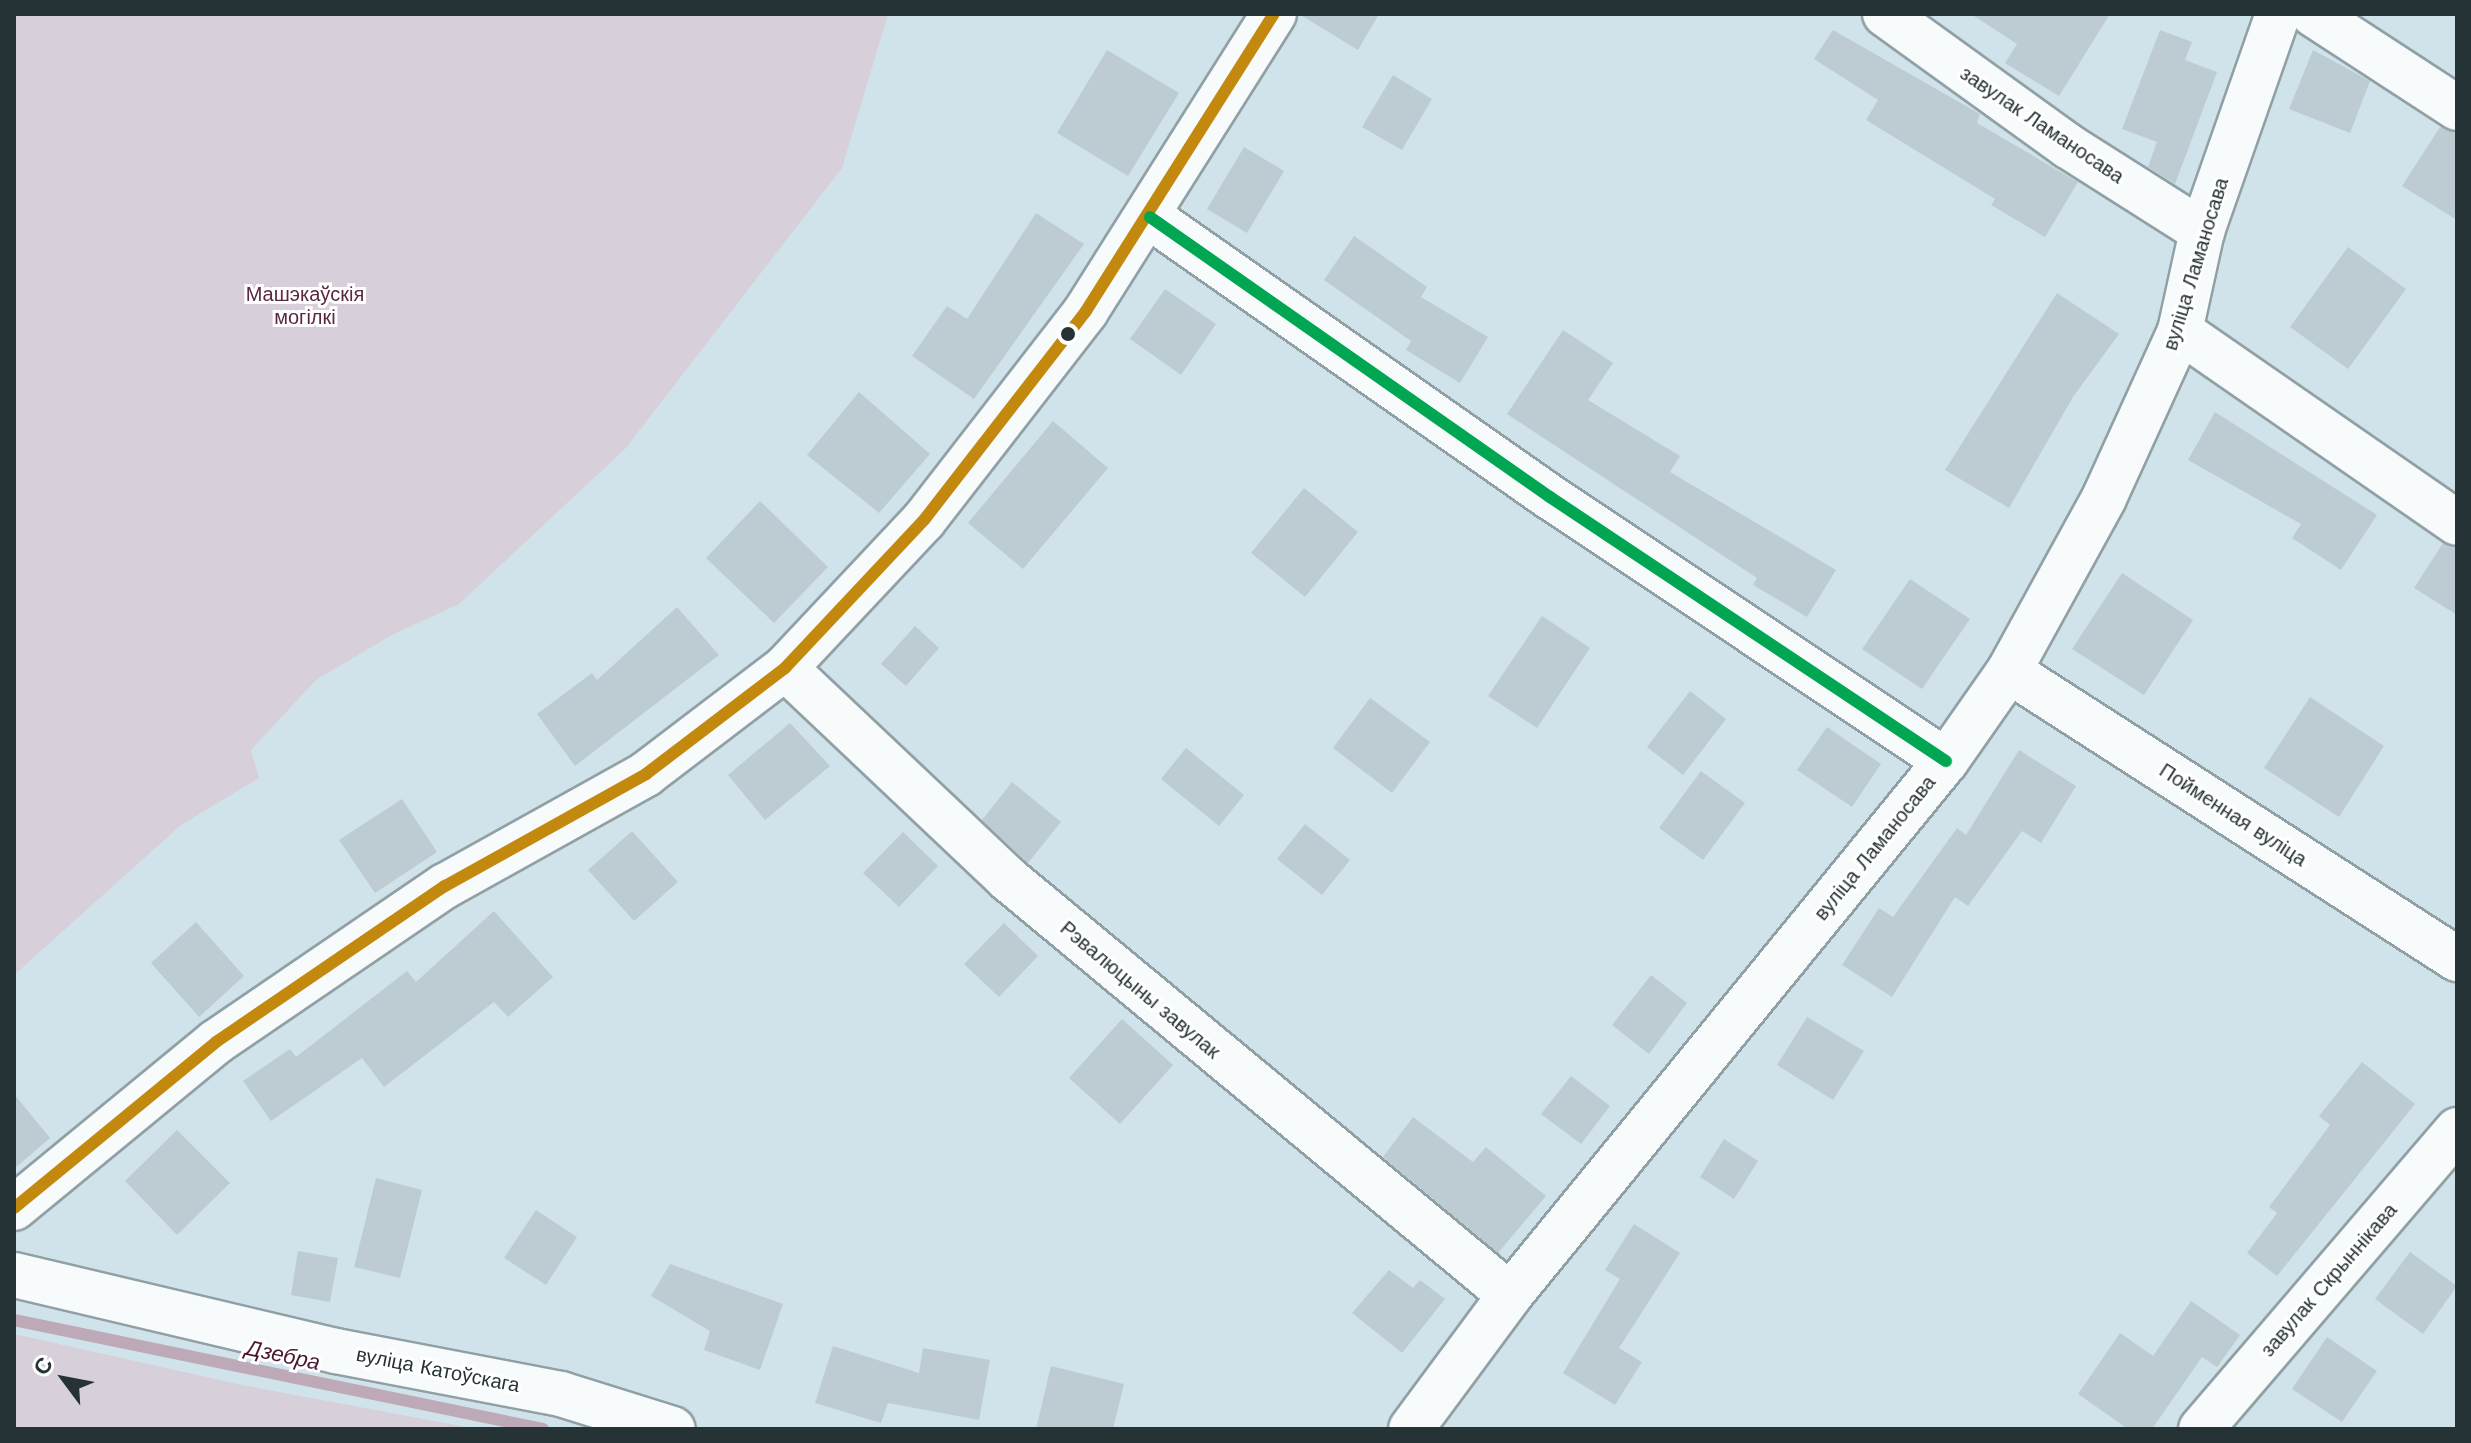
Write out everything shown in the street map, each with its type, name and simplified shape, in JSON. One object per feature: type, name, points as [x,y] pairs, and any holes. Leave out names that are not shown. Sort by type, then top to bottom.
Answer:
[{"type":"street","points":[[14,1208],[216,1042],[445,886],[646,774],[785,668],[924,520],[1086,311],[1150,217],[1274,14]]},
{"type":"street","name":"завулак Ламаносава","points":[[1885,14],[2068,146],[2202,231]]},
{"type":"street","name":"вуліца Ламаносава","points":[[1411,1429],[1510,1295],[1946,761],[2009,671],[2104,498],[2180,331],[2202,231],[2278,14]]},
{"type":"street","points":[[2313,14],[2457,108]]},
{"type":"street","points":[[1150,217],[1550,497],[1946,761]]},
{"type":"street","points":[[2180,331],[2457,523]]},
{"type":"street","name":"Рэвалюцыны завулак","points":[[785,668],[1008,879],[1510,1295]]},
{"type":"street","name":"Пойменная вуліца","points":[[2009,671],[2457,959]]},
{"type":"street","name":"завулак Скрыннікава","points":[[2201,1429],[2457,1130]]},
{"type":"street","name":"вуліца Катоўскага","points":[[14,1275],[336,1351],[561,1394],[673,1429]]},
{"type":"green space","name":"Машэкаўскія могілкі","points":[[14,14],[888,14],[842,168],[625,449],[459,604],[390,636],[316,680],[251,750],[259,778],[181,825],[14,975]]},
{"type":"green space","points":[[14,1334],[242,1385],[477,1429],[14,1429]]},
{"type":"building","points":[[1299,14],[1379,14],[1358,50]]},
{"type":"building","points":[[1971,14],[2110,14],[2059,96],[2005,63],[2017,44]]},
{"type":"building","points":[[1833,30],[1980,114],[1977,123],[2078,182],[2045,237],[1991,205],[1995,199],[1866,120],[1878,100],[1814,59]]},
{"type":"building","points":[[2160,30],[2192,42],[2185,60],[2217,72],[2175,184],[2148,167],[2157,142],[2122,129]]},
{"type":"building","points":[[1107,50],[1179,93],[1128,176],[1057,133]]},
{"type":"building","points":[[2313,50],[2370,81],[2350,133],[2289,109]]},
{"type":"building","points":[[1393,75],[1432,99],[1402,150],[1362,127]]},
{"type":"building","points":[[2440,127],[2457,133],[2457,220],[2402,186]]},
{"type":"building","points":[[1244,147],[1284,171],[1247,233],[1207,209]]},
{"type":"building","points":[[1036,213],[1084,244],[974,399],[912,356],[947,306],[967,319]]},
{"type":"building","points":[[1354,236],[1427,287],[1421,297],[1488,337],[1460,383],[1406,350],[1411,341],[1324,280]]},
{"type":"building","points":[[2348,247],[2406,289],[2348,369],[2290,327]]},
{"type":"building","points":[[1165,289],[1216,324],[1181,375],[1130,339]]},
{"type":"building","points":[[2057,293],[2119,334],[2073,397],[2009,508],[1945,470]]},
{"type":"building","points":[[1563,330],[1613,363],[1588,400],[1680,456],[1670,472],[1836,570],[1807,617],[1753,585],[1757,578],[1507,414]]},
{"type":"building","points":[[859,392],[930,454],[879,513],[807,455]]},
{"type":"building","points":[[2215,412],[2377,515],[2341,570],[2292,538],[2301,524],[2188,460]]},
{"type":"building","points":[[1053,421],[1108,468],[1023,569],[968,523]]},
{"type":"building","points":[[1304,488],[1358,532],[1305,597],[1251,553]]},
{"type":"building","points":[[760,501],[828,567],[774,623],[706,558]]},
{"type":"building","points":[[2443,543],[2457,548],[2457,615],[2414,588]]},
{"type":"building","points":[[2122,573],[2193,620],[2144,695],[2072,649]]},
{"type":"building","points":[[1910,579],[1970,619],[1922,689],[1862,649]]},
{"type":"building","points":[[677,607],[719,655],[575,766],[537,714],[592,673],[597,680]]},
{"type":"building","points":[[1542,616],[1590,648],[1537,728],[1488,696]]},
{"type":"building","points":[[915,626],[939,648],[906,686],[881,664]]},
{"type":"building","points":[[1690,691],[1726,719],[1683,775],[1647,747]]},
{"type":"building","points":[[2310,697],[2384,746],[2339,817],[2264,768]]},
{"type":"building","points":[[1370,698],[1430,742],[1392,793],[1333,748]]},
{"type":"building","points":[[790,723],[830,766],[765,820],[728,775]]},
{"type":"building","points":[[1827,727],[1881,764],[1852,807],[1797,770]]},
{"type":"building","points":[[1186,748],[1244,795],[1219,826],[1161,779]]},
{"type":"building","points":[[2019,750],[2076,786],[2041,843],[2022,831],[1968,906],[1955,897],[1892,997],[1842,965],[1879,908],[1893,917],[1957,828],[1966,835]]},
{"type":"building","points":[[1701,771],[1745,803],[1703,860],[1659,828]]},
{"type":"building","points":[[1012,782],[1061,822],[1028,863],[982,820]]},
{"type":"building","points":[[402,799],[437,852],[375,893],[339,840]]},
{"type":"building","points":[[1305,824],[1350,860],[1322,895],[1277,859]]},
{"type":"building","points":[[632,831],[678,882],[634,921],[588,870]]},
{"type":"building","points":[[903,832],[938,866],[899,907],[863,873]]},
{"type":"building","points":[[494,911],[553,977],[508,1017],[494,1002],[384,1087],[362,1058],[271,1121],[243,1081],[290,1049],[296,1057],[407,971],[416,982]]},
{"type":"building","points":[[196,922],[244,976],[199,1017],[151,963]]},
{"type":"building","points":[[1004,923],[1038,956],[999,997],[964,964]]},
{"type":"building","points":[[1651,975],[1687,1003],[1649,1054],[1612,1025]]},
{"type":"building","points":[[1807,1017],[1864,1051],[1833,1100],[1777,1065]]},
{"type":"building","points":[[1122,1019],[1173,1065],[1120,1124],[1069,1078]]},
{"type":"building","points":[[2362,1062],[2415,1104],[2277,1276],[2247,1253],[2277,1213],[2269,1207],[2330,1125],[2319,1116]]},
{"type":"building","points":[[1571,1076],[1610,1106],[1581,1144],[1541,1114]]},
{"type":"building","points":[[14,1094],[50,1138],[14,1169]]},
{"type":"building","points":[[1413,1117],[1473,1162],[1486,1147],[1546,1196],[1498,1253],[1383,1157]]},
{"type":"building","points":[[177,1130],[230,1183],[177,1235],[125,1181]]},
{"type":"building","points":[[1724,1139],[1758,1161],[1734,1199],[1700,1177]]},
{"type":"building","points":[[376,1178],[422,1190],[400,1278],[354,1267]]},
{"type":"building","points":[[536,1210],[577,1237],[546,1285],[504,1258]]},
{"type":"building","points":[[1634,1224],[1680,1253],[1619,1348],[1642,1362],[1615,1405],[1563,1373],[1620,1279],[1605,1270]]},
{"type":"building","points":[[298,1251],[338,1258],[330,1302],[291,1295]]},
{"type":"building","points":[[2410,1252],[2457,1286],[2423,1334],[2375,1299]]},
{"type":"building","points":[[670,1264],[783,1304],[760,1370],[704,1350],[710,1331],[651,1296]]},
{"type":"building","points":[[1389,1270],[1413,1288],[1420,1280],[1445,1299],[1402,1353],[1352,1313]]},
{"type":"building","points":[[2191,1301],[2240,1335],[2217,1367],[2202,1357],[2152,1429],[2128,1429],[2078,1394],[2120,1333],[2153,1356]]},
{"type":"building","points":[[2327,1337],[2377,1371],[2342,1422],[2292,1389]]},
{"type":"building","points":[[833,1346],[919,1373],[923,1348],[990,1360],[979,1420],[888,1403],[881,1423],[815,1403]]},
{"type":"building","points":[[1051,1366],[1124,1384],[1113,1429],[1036,1429]]},
{"type":"waterway","name":"Дзебра","points":[[14,1320],[543,1429]]},
{"type":"transit line","points":[[14,1208],[216,1042],[445,886],[646,774],[785,668],[924,520],[1086,311],[1274,14]]},
{"type":"transit line","points":[[1150,217],[1550,497],[1946,761]]}]
